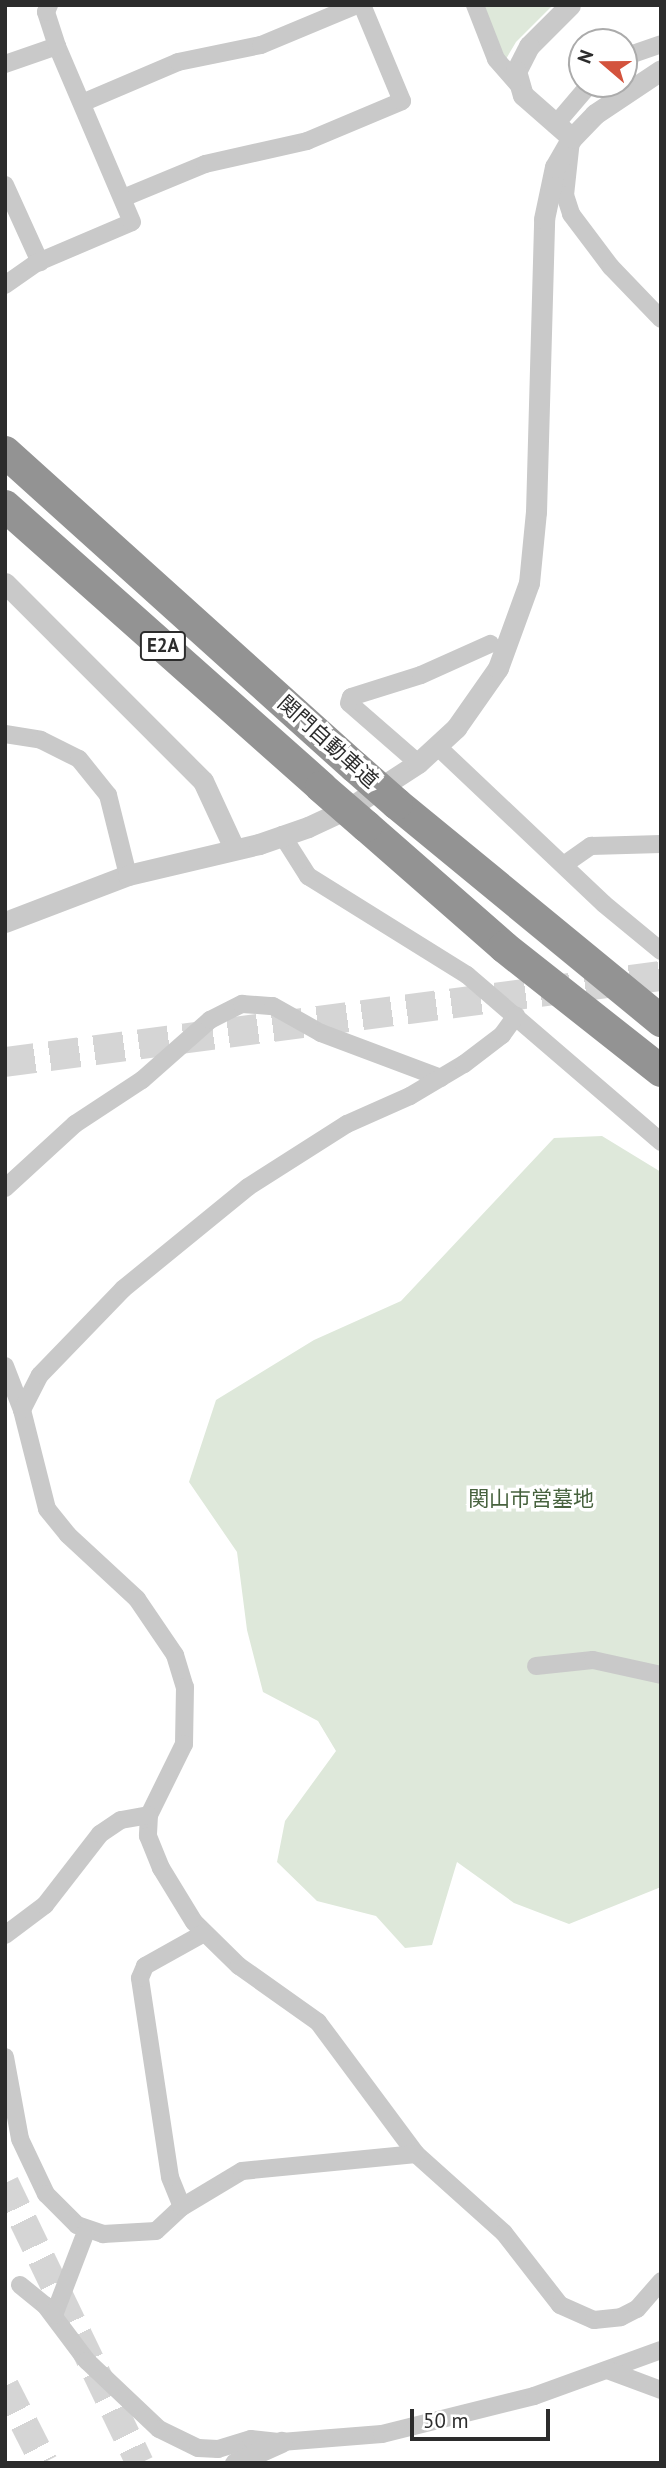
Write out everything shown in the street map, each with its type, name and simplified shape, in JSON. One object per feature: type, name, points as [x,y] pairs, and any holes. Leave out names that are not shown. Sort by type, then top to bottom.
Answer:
[{"type":"highway","name":"関門自動車道","points":[[5,452],[397,804],[661,1021]]},
{"type":"highway","name":"関門自動車道","points":[[5,506],[504,947],[661,1071]]},
{"type":"street","points":[[5,285],[40,262],[132,222],[57,46],[46,12],[49,5]]},
{"type":"street","points":[[82,103],[178,61],[261,45],[360,5],[402,101],[307,141],[205,164],[123,198]]},
{"type":"street","points":[[475,5],[496,59],[537,110],[563,131],[565,195],[571,214],[611,267],[661,319]]},
{"type":"street","points":[[517,83],[518,61],[570,5]]},
{"type":"street","points":[[638,52],[661,44]]},
{"type":"street","points":[[5,64],[57,46]]},
{"type":"street","points":[[563,131],[661,70]]},
{"type":"street","points":[[5,922],[128,875],[282,835],[349,808],[438,747],[498,668],[529,583],[536,512],[544,219],[563,131],[582,98]]},
{"type":"street","points":[[5,185],[11,216],[40,262]]},
{"type":"street","points":[[5,583],[203,781],[234,848]]},
{"type":"street","points":[[418,763],[349,703],[351,697],[421,675],[490,644]]},
{"type":"street","points":[[5,734],[41,740],[79,760],[108,795],[128,875]]},
{"type":"street","points":[[438,747],[661,951]]},
{"type":"street","points":[[282,835],[308,876],[467,975],[661,1142]]},
{"type":"street","points":[[565,864],[592,846],[661,844]]},
{"type":"street","points":[[5,1188],[75,1124],[142,1080],[210,1020],[242,1004],[273,1006],[321,1033],[441,1078]]},
{"type":"street","points":[[22,1410],[40,1375],[151,1264],[237,1196],[347,1124],[441,1078],[502,1035],[516,1016]]},
{"type":"street","points":[[5,1366],[22,1410],[47,1509],[68,1535],[137,1599],[175,1655],[185,1687],[184,1744],[149,1815],[148,1836],[160,1868],[204,1933],[239,1966],[318,2022],[416,2154],[504,2233],[567,2311],[594,2320],[621,2317],[637,2309],[661,2281]]},
{"type":"street","points":[[536,1666],[593,1660],[661,1675]]},
{"type":"street","points":[[5,1935],[45,1905],[100,1834],[121,1819],[149,1815]]},
{"type":"street","points":[[182,2207],[170,2177],[139,1978],[145,1966],[204,1933]]},
{"type":"street","points":[[5,2057],[20,2139],[29,2160],[57,2208],[87,2229],[140,2235],[156,2231],[182,2207],[242,2171],[416,2154]]},
{"type":"street","points":[[54,2315],[87,2229]]},
{"type":"street","points":[[20,2285],[54,2315],[87,2361],[170,2438],[211,2449],[251,2439],[281,2442],[382,2434],[534,2396],[610,2371],[661,2350]]},
{"type":"street","points":[[610,2371],[661,2390]]},
{"type":"street","points":[[236,2463],[281,2442]]},
{"type":"green space","points":[[479,5],[553,5],[516,42],[506,59]]},
{"type":"green space","name":"関山市営墓地","points":[[602,1136],[661,1172],[661,1887],[569,1924],[514,1903],[457,1862],[432,1945],[405,1948],[376,1916],[317,1901],[277,1862],[285,1821],[336,1751],[318,1721],[263,1692],[247,1630],[237,1552],[189,1482],[216,1400],[314,1340],[401,1301],[554,1138]]},
{"type":"tunnel","points":[[5,1062],[661,976]]},
{"type":"tunnel","points":[[5,2183],[140,2463]]},
{"type":"tunnel","points":[[5,2386],[44,2463]]}]
